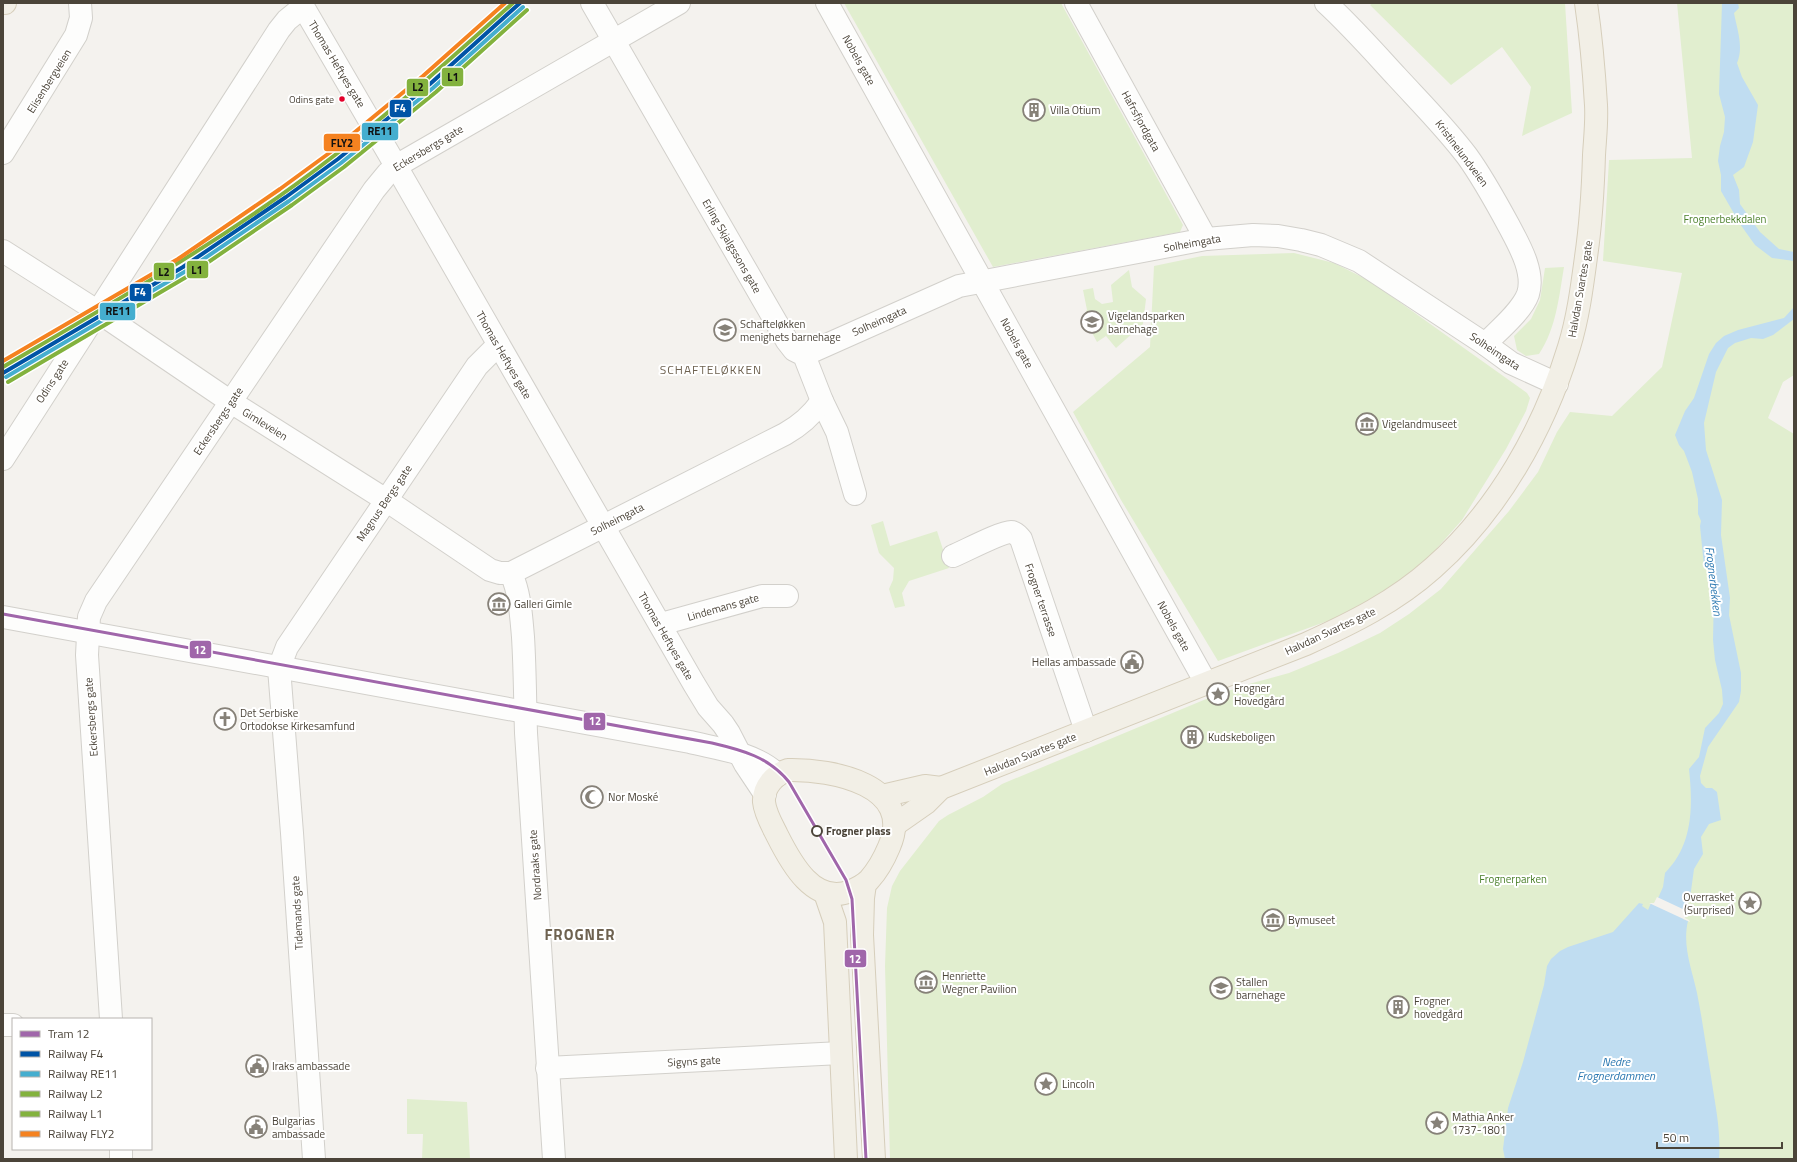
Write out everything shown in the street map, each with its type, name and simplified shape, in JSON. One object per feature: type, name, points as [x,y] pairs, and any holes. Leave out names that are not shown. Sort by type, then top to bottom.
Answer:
[{"type":"main road","name":"Halvdan Svartes gate","points":[[896,824],[926,803],[940,788],[1306,644],[1349,625],[1383,606],[1433,569],[1457,546],[1503,486],[1524,452],[1557,384],[1570,346],[1581,298],[1591,218],[1596,108],[1593,55],[1586,3]]},
{"type":"main road","points":[[788,770],[798,770],[846,777],[871,788],[882,796],[892,811],[896,824],[894,834],[884,859],[873,876],[865,884],[846,893],[835,895],[818,890],[804,877],[784,849],[766,811],[765,794],[768,786],[778,775],[788,770]]},
{"type":"main road","name":"Halvdan Svartes gate","points":[[882,796],[926,786],[940,788]]},
{"type":"main road","points":[[865,884],[862,915],[874,1159]]},
{"type":"main road","points":[[825,893],[834,922],[846,1159]]},
{"type":"street","name":"Elisenbergveien","points":[[3,153],[76,35],[81,18],[80,3]]},
{"type":"street","name":"Erling Skjalgssons gate","points":[[592,3],[787,341],[794,350],[804,355]]},
{"type":"street","name":"Eckersbergs gate","points":[[111,1018],[87,655],[88,617],[96,601],[374,190],[396,166],[680,3]]},
{"type":"street","name":"Nobels gate","points":[[827,3],[1206,683]]},
{"type":"street","name":"Hafrsfjordgata","points":[[1076,3],[1206,238]]},
{"type":"street","name":"Kristinelundveien","points":[[1326,3],[1349,24],[1439,122],[1466,155],[1488,188],[1515,237],[1529,271],[1530,283],[1528,294],[1523,305],[1485,344]]},
{"type":"street","name":"Thomas Heftyes gate","points":[[302,5],[708,707],[723,724],[740,755],[765,794]]},
{"type":"street","name":"Odins gate","points":[[3,459],[97,311],[280,30],[302,5]]},
{"type":"street","name":"Solheimgata","points":[[804,355],[960,286],[1206,238],[1253,235],[1278,236],[1301,240],[1340,252],[1360,261],[1511,363],[1557,384]]},
{"type":"street","name":"Gimleveien","points":[[3,251],[97,311],[231,402],[386,500],[490,570],[500,573],[511,573]]},
{"type":"street","name":"Magnus Bergs gate","points":[[280,668],[287,647],[386,500],[477,366],[498,345]]},
{"type":"street","points":[[804,355],[822,401],[837,432],[855,494]]},
{"type":"street","name":"Solheimgata","points":[[511,573],[801,426],[812,416],[822,401]]},
{"type":"street","name":"Frogner terrasse","points":[[953,556],[1000,535],[1011,532],[1017,534],[1021,539],[1086,731]]},
{"type":"street","name":"Nordraaks gate","points":[[511,573],[517,586],[520,602],[526,679],[526,713],[547,1068],[554,1159]]},
{"type":"street","name":"Lindemans gate","points":[[661,624],[762,596],[787,596]]},
{"type":"street","points":[[3,617],[718,749],[740,755],[767,766],[778,775]]},
{"type":"street","name":"Tidemands gate","points":[[280,668],[314,1159]]},
{"type":"street","name":"Thomas Heftyes gate","points":[[708,707],[711,727],[718,749]]},
{"type":"street","name":"Sigyns gate","points":[[547,1068],[841,1053]]},
{"type":"green space","points":[[844,3],[1061,3],[1183,225],[1180,232],[993,267]]},
{"type":"green space","points":[[1373,3],[1565,3],[1572,113],[1522,136],[1531,87],[1502,47],[1451,85],[1370,5]]},
{"type":"green space","name":"Frognerparken","points":[[1677,3],[1794,3],[1794,375],[1783,382],[1768,418],[1794,434],[1794,1159],[890,1159],[885,966],[887,908],[892,886],[900,871],[939,821],[983,797],[1002,784],[1211,697],[1245,685],[1289,673],[1338,653],[1380,633],[1409,614],[1441,589],[1509,511],[1538,472],[1557,432],[1570,412],[1612,416],[1662,367],[1682,273],[1603,261],[1609,160],[1692,158]]},
{"type":"green space","points":[[1294,253],[1334,263],[1370,281],[1527,393],[1530,398],[1526,411],[1506,449],[1462,520],[1430,556],[1390,589],[1333,619],[1218,661],[1121,500],[1073,412],[1150,347],[1154,266],[1202,256]]},
{"type":"green space","points":[[1564,267],[1556,312],[1545,344],[1539,354],[1526,356],[1517,350],[1514,336],[1531,319],[1540,300],[1545,268]]},
{"type":"green space","points":[[1129,270],[1132,287],[1146,299],[1143,324],[1116,348],[1106,336],[1097,342],[1083,316],[1087,310],[1083,290],[1093,288],[1095,299],[1102,304],[1113,302],[1111,285]]},
{"type":"green space","points":[[883,521],[890,546],[937,531],[949,568],[909,581],[902,593],[905,606],[895,608],[889,589],[893,580],[894,568],[879,553],[871,525]]},
{"type":"green space","points":[[407,1099],[467,1102],[470,1159],[422,1159],[423,1134],[407,1134]]},
{"type":"water","points":[[1722,3],[1738,3],[1739,8],[1734,13],[1740,44],[1737,63],[1742,77],[1758,105],[1753,142],[1744,167],[1733,175],[1739,190],[1740,204],[1760,232],[1779,249],[1794,252],[1794,261],[1772,258],[1755,245],[1740,224],[1721,191],[1721,175],[1718,161],[1724,132],[1725,117],[1719,94]]},
{"type":"water","name":"Nedre Frognerdammen","points":[[1794,307],[1794,319],[1773,335],[1763,339],[1751,338],[1735,343],[1728,348],[1716,372],[1704,423],[1706,450],[1722,500],[1721,535],[1730,598],[1729,615],[1741,673],[1741,691],[1739,702],[1708,747],[1700,776],[1701,783],[1706,788],[1712,788],[1717,792],[1721,820],[1709,824],[1701,837],[1703,854],[1694,869],[1691,891],[1683,919],[1688,921],[1686,939],[1688,957],[1697,993],[1715,1102],[1719,1130],[1719,1159],[1505,1159],[1503,1149],[1508,1108],[1523,1062],[1544,985],[1547,966],[1551,959],[1560,951],[1613,932],[1639,903],[1643,904],[1642,906],[1648,910],[1651,903],[1655,905],[1663,887],[1665,873],[1674,862],[1686,838],[1691,811],[1689,769],[1699,757],[1705,728],[1719,713],[1723,704],[1713,640],[1714,590],[1708,571],[1704,566],[1700,526],[1701,521],[1698,514],[1698,499],[1692,472],[1684,451],[1679,445],[1675,435],[1685,411],[1694,398],[1709,354],[1716,343],[1724,336],[1738,330],[1784,318]]},
{"type":"pier","points":[[1657,897],[1687,911],[1685,918],[1690,922],[1649,903],[1654,903]]},
{"type":"tram line","name":"12","points":[[3,614],[712,743],[744,752],[773,766],[789,782],[846,880],[852,899],[866,1159]]},
{"type":"rail line","name":"FLY2","points":[[3,361],[178,259],[280,189],[332,151],[423,76],[505,3]]},
{"type":"rail line","name":"L2","points":[[3,367],[172,267],[296,185],[403,100],[513,3]]},
{"type":"rail line","name":"F4","points":[[3,373],[183,267],[286,197],[338,159],[430,84],[520,3]]},
{"type":"rail line","name":"RE11","points":[[6,377],[186,271],[289,201],[341,163],[433,88],[523,7]]},
{"type":"rail line","name":"L1","points":[[8,382],[188,276],[292,205],[344,167],[436,92],[527,10]]},
{"type":"place","name":"Odins gate","points":[[342,99]]},
{"type":"place","name":"Villa Otium","points":[[1034,110]]},
{"type":"place","name":"Vigelandsparken barnehage","points":[[1092,322]]},
{"type":"place","name":"Schafteløkken menighets barnehage","points":[[725,330]]},
{"type":"place","name":"Vigelandmuseet","points":[[1367,424]]},
{"type":"place","name":"Galleri Gimle","points":[[499,604]]},
{"type":"place","name":"Hellas ambassade","points":[[1132,662]]},
{"type":"place","name":"Frogner Hovedgård","points":[[1218,694]]},
{"type":"place","name":"Det Serbiske Ortodokse Kirkesamfund","points":[[225,719]]},
{"type":"place","name":"Kudskeboligen","points":[[1192,737]]},
{"type":"place","name":"Nor Moské","points":[[592,797]]},
{"type":"place","name":"Frogner plass","points":[[817,831]]},
{"type":"place","name":"Overrasket (Surprised)","points":[[1750,903]]},
{"type":"place","name":"Bymuseet","points":[[1273,920]]},
{"type":"place","name":"Henriette Wegner Pavilion","points":[[926,982]]},
{"type":"place","name":"Stallen barnehage","points":[[1221,988]]},
{"type":"place","name":"Frogner hovedgård","points":[[1398,1007]]},
{"type":"place","name":"Iraks ambassade","points":[[257,1066]]},
{"type":"place","name":"Lincoln","points":[[1046,1084]]},
{"type":"place","name":"Mathia Anker 1737-1801","points":[[1437,1123]]},
{"type":"place","name":"Bulgarias ambassade","points":[[256,1127]]},
{"type":"district","name":"SCHAFTELØKKEN","points":[[711,369]]},
{"type":"district","name":"FROGNER","points":[[580,934]]},
{"type":"park label","name":"Frognerbekkdalen","points":[[1725,219]]},
{"type":"water label","name":"Frognerbekken","points":[[1714,581]]}]
